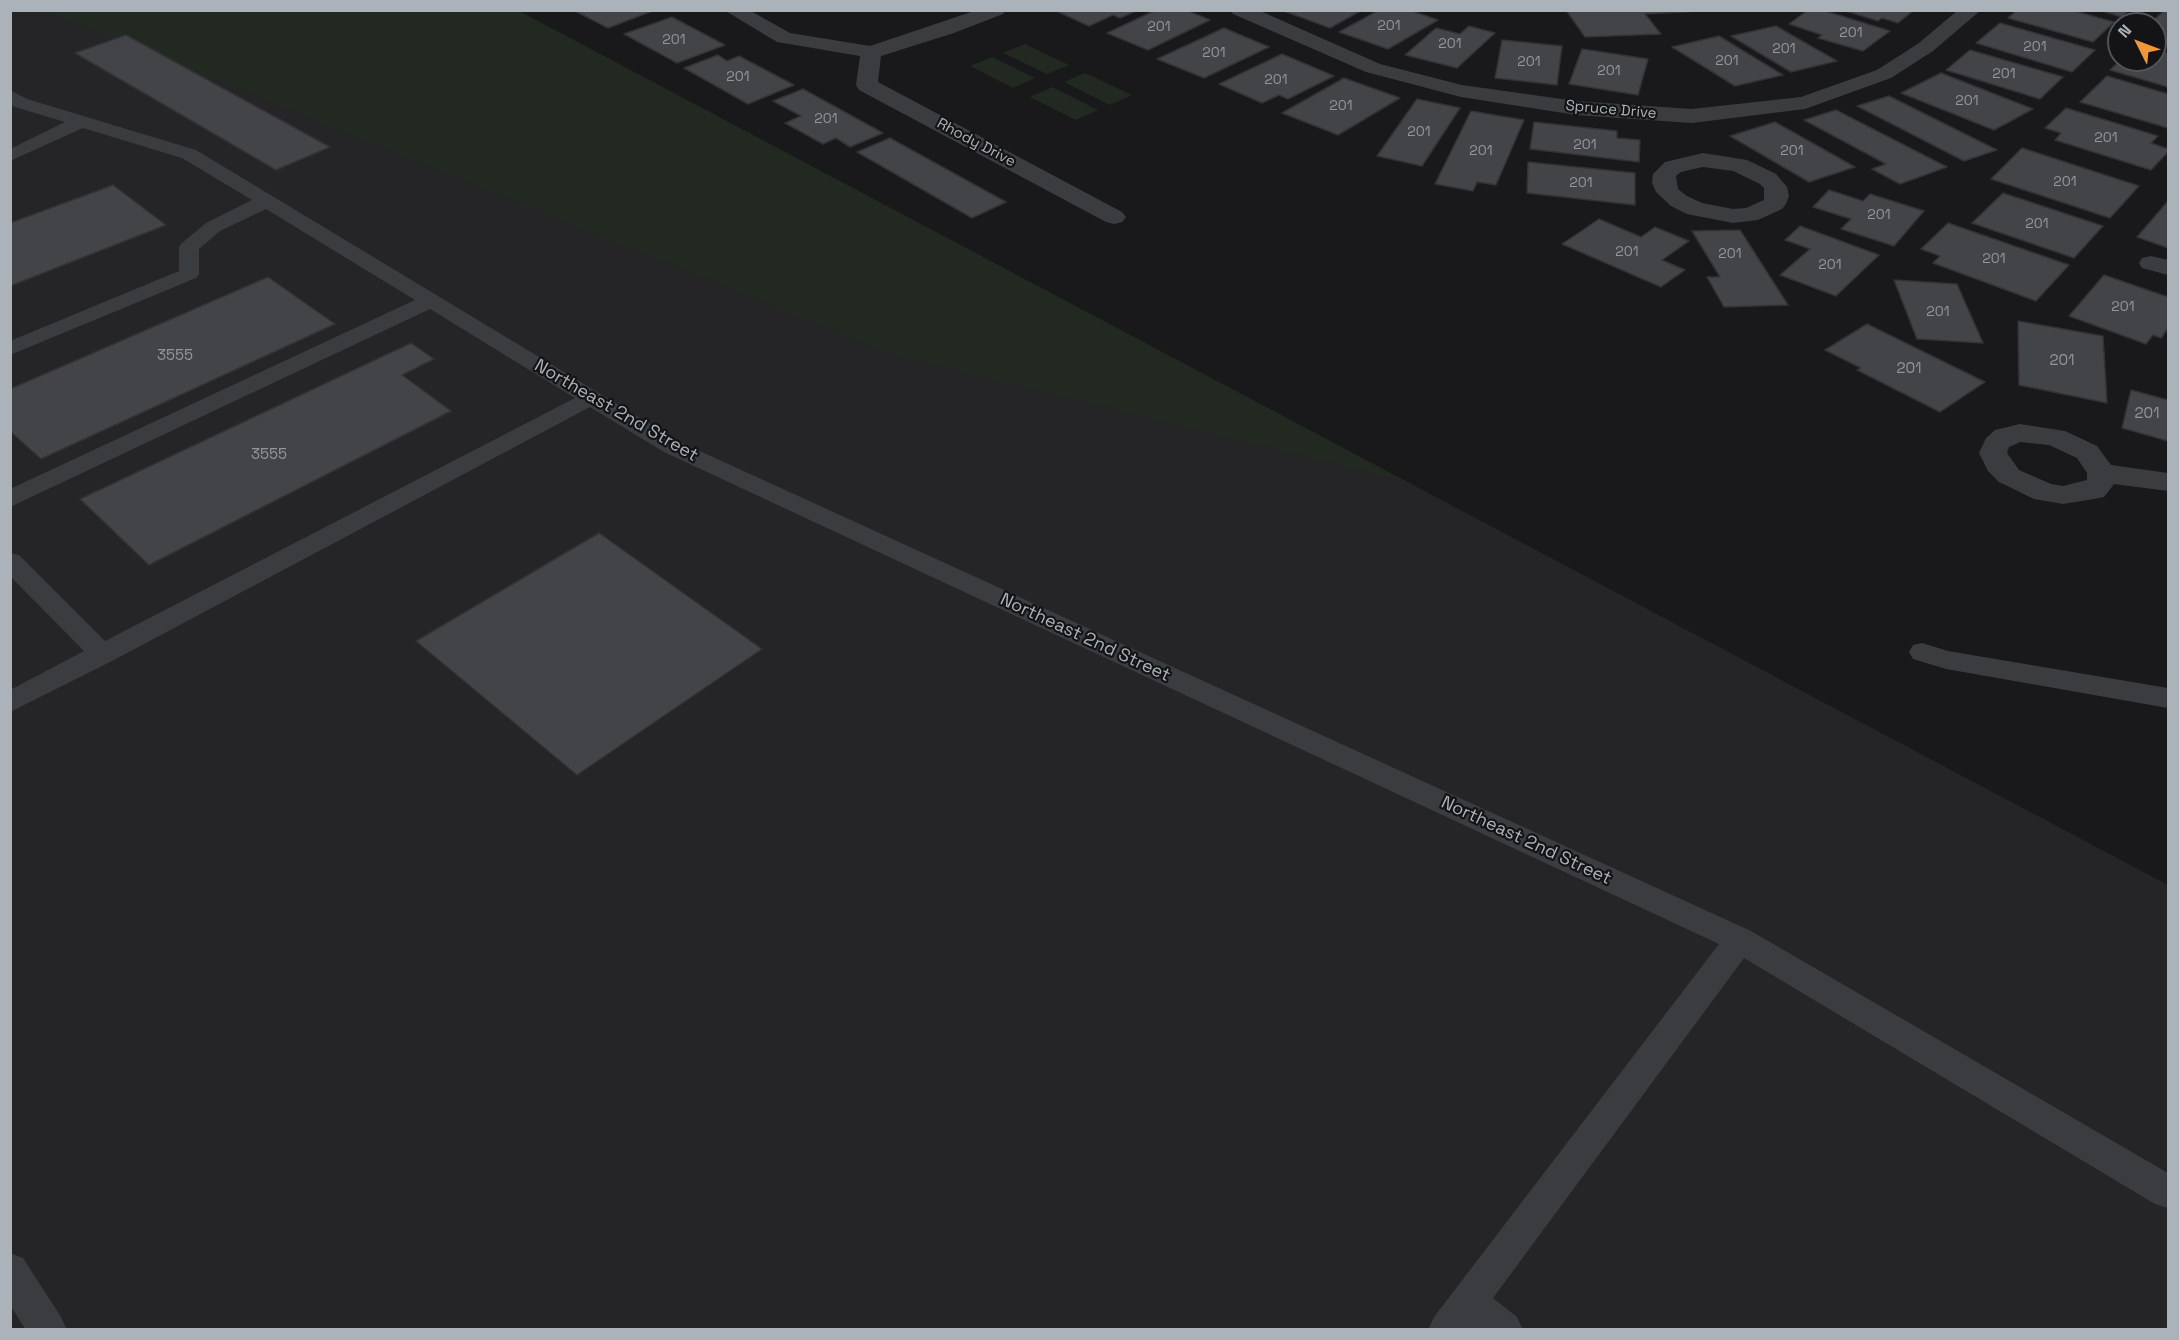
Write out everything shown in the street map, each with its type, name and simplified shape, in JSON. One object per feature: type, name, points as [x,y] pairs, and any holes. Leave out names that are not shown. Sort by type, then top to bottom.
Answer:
[{"type":"street","points":[[734,10],[784,38],[871,52],[947,29],[996,10]]},
{"type":"street","name":"Spruce Drive","points":[[1240,10],[1372,68],[1461,92],[1576,108],[1692,116],[1806,103],[1884,74],[1926,47],[1971,10]]},
{"type":"street","name":"Rhody Drive","points":[[871,52],[867,85],[1114,217]]},
{"type":"street","points":[[1692,116],[1703,160]]},
{"type":"street","points":[[2103,473],[2169,482]]},
{"type":"lane","name":"Northeast 2nd Street","points":[[10,95],[21,102],[189,154],[682,452],[1740,940],[2169,1192]]},
{"type":"lane","points":[[10,156],[82,121]]},
{"type":"lane","points":[[10,349],[189,274],[189,247],[213,227],[266,201]]},
{"type":"lane","points":[[10,499],[430,301]]},
{"type":"lane","points":[[10,702],[591,398]]},
{"type":"lane","points":[[10,561],[103,654]]},
{"type":"lane","points":[[1922,652],[1946,660],[2169,698]]},
{"type":"lane","points":[[1504,1329],[1457,1316],[1740,940]]},
{"type":"lane","points":[[10,1271],[48,1329]]},
{"type":"shaded area","points":[[10,11],[519,11],[2168,885],[2168,1329],[11,1329]]},
{"type":"shaded area","points":[[47,11],[519,11],[1407,482],[892,354]]},
{"type":"shaded area","points":[[1025,44],[1069,65],[1047,74],[1003,53]]},
{"type":"shaded area","points":[[992,57],[1035,78],[1013,88],[970,66]]},
{"type":"shaded area","points":[[1085,73],[1132,95],[1110,105],[1064,82]]},
{"type":"shaded area","points":[[1052,87],[1098,110],[1076,120],[1030,97]]},
{"type":"building","points":[[655,10],[608,28],[575,11]]},
{"type":"building","points":[[1054,10],[1138,10],[1120,18],[1113,15],[1089,26]]},
{"type":"building","points":[[1156,10],[1186,10],[1210,20],[1148,50],[1107,33]]},
{"type":"building","points":[[1281,10],[1362,10],[1330,28]]},
{"type":"building","points":[[1379,10],[1409,10],[1438,20],[1388,49],[1339,32]]},
{"type":"building","points":[[1566,10],[1701,11],[1645,14],[1661,34],[1585,37]]},
{"type":"building","points":[[1808,10],[1822,10],[1890,31],[1863,51],[1818,38],[1822,35],[1789,24]]},
{"type":"building","points":[[1843,10],[1914,10],[1898,23],[1882,18],[1878,21]]},
{"type":"building","points":[[2017,10],[2071,10],[2107,20],[2107,29],[2093,42],[2008,18]]},
{"type":"building","points":[[2099,10],[2129,10],[2127,12],[2107,12]]},
{"type":"building","points":[[2168,10],[2168,45],[2167,12],[2163,12]]},
{"type":"building","points":[[672,17],[725,45],[677,63],[624,34]]},
{"type":"building","points":[[2000,23],[2095,50],[2072,72],[1976,43]]},
{"type":"building","points":[[1469,26],[1495,33],[1457,68],[1405,55],[1436,28],[1460,34]]},
{"type":"building","points":[[1776,26],[1837,61],[1791,72],[1731,36]]},
{"type":"building","points":[[1224,28],[1269,47],[1204,78],[1157,59]]},
{"type":"building","points":[[126,35],[330,147],[276,170],[75,53]]},
{"type":"building","points":[[1719,36],[1783,75],[1735,86],[1672,47]]},
{"type":"building","points":[[1502,40],[1562,46],[1557,85],[1495,78]]},
{"type":"building","points":[[1582,49],[1648,59],[1638,95],[1569,84]]},
{"type":"building","points":[[1970,50],[2063,77],[2040,99],[1946,70]]},
{"type":"building","points":[[2167,53],[2168,87],[2117,72],[2167,72]]},
{"type":"building","points":[[1282,54],[1334,76],[1288,99],[1279,95],[1262,103],[1219,84]]},
{"type":"building","points":[[718,55],[727,61],[739,56],[794,85],[748,104],[684,68]]},
{"type":"building","points":[[1941,73],[2033,109],[1994,130],[1901,93]]},
{"type":"building","points":[[2107,76],[2168,94],[2168,128],[2080,102]]},
{"type":"building","points":[[1344,78],[1400,98],[1338,135],[1282,113]]},
{"type":"building","points":[[803,89],[883,133],[850,147],[836,138],[823,144],[785,123],[801,116],[773,101]]},
{"type":"building","points":[[1889,96],[1997,150],[1964,161],[1857,106]]},
{"type":"building","points":[[1417,99],[1460,108],[1422,166],[1377,156]]},
{"type":"building","points":[[2066,108],[2158,136],[2151,143],[2168,149],[2168,152],[2151,170],[2055,140],[2061,133],[2045,128]]},
{"type":"building","points":[[1836,110],[1947,167],[1900,184],[1872,169],[1886,164],[1804,120]]},
{"type":"building","points":[[1471,111],[1524,120],[1496,185],[1477,182],[1473,191],[1435,184]]},
{"type":"building","points":[[1534,122],[1617,131],[1617,138],[1640,140],[1639,162],[1530,149]]},
{"type":"building","points":[[1775,122],[1855,167],[1809,182],[1730,136]]},
{"type":"building","points":[[890,138],[1006,202],[972,218],[857,152]]},
{"type":"building","points":[[2022,148],[2139,186],[2110,218],[1991,179]]},
{"type":"building","points":[[1528,162],[1635,173],[1635,205],[1527,193]]},
{"type":"building","points":[[113,185],[166,225],[10,286],[10,223]]},
{"type":"building","points":[[1829,190],[1863,201],[1870,194],[1924,211],[1894,246],[1841,229],[1851,219],[1813,207]]},
{"type":"building","points":[[2003,193],[2103,226],[2074,258],[1972,223]]},
{"type":"building","points":[[2168,201],[2168,248],[2137,237]]},
{"type":"building","points":[[1599,219],[1641,237],[1655,227],[1689,241],[1662,260],[1685,270],[1661,287],[1562,244]]},
{"type":"building","points":[[1948,223],[2069,265],[2036,301],[1933,263],[1940,256],[1921,249]]},
{"type":"building","points":[[1800,226],[1879,255],[1836,296],[1780,275],[1810,249],[1785,240]]},
{"type":"building","points":[[1740,230],[1788,305],[1724,307],[1707,277],[1720,277],[1692,231]]},
{"type":"building","points":[[2104,275],[2168,297],[2168,328],[2161,338],[2153,335],[2146,344],[2069,316]]},
{"type":"building","points":[[268,277],[335,324],[41,459],[10,431],[10,389]]},
{"type":"building","points":[[1894,280],[1957,284],[1983,343],[1917,339]]},
{"type":"building","points":[[2018,321],[2103,336],[2107,403],[2019,385]]},
{"type":"building","points":[[1867,324],[1985,382],[1940,412],[1857,370],[1861,368],[1825,350]]},
{"type":"building","points":[[411,343],[434,359],[402,375],[451,411],[149,565],[80,499]]},
{"type":"building","points":[[2131,390],[2168,400],[2168,441],[2122,428]]},
{"type":"building","points":[[599,533],[762,649],[577,775],[416,641]]}]
